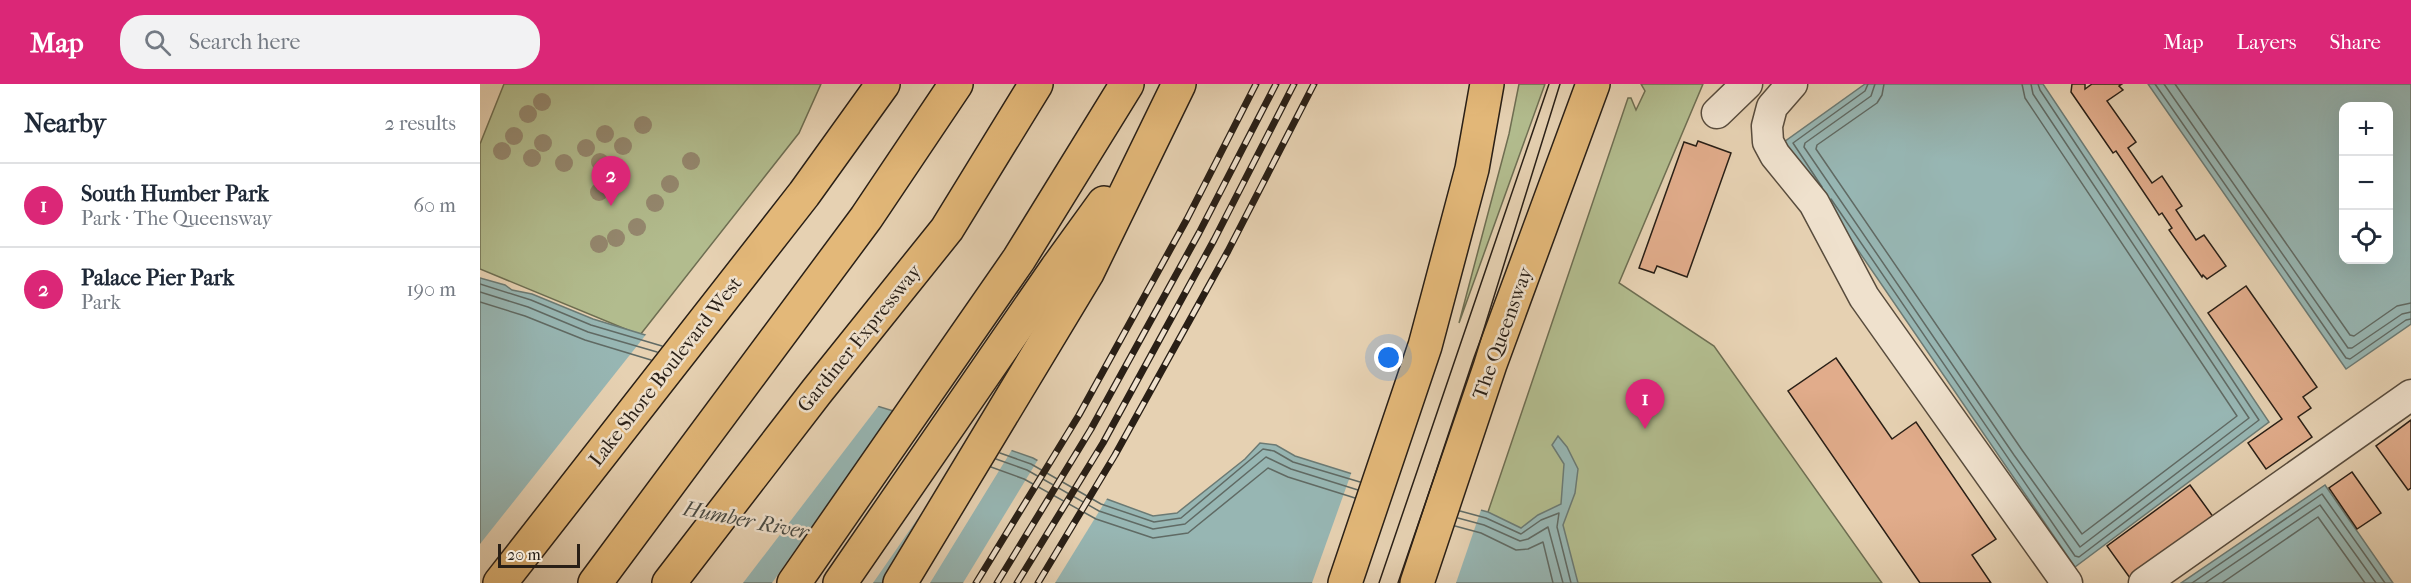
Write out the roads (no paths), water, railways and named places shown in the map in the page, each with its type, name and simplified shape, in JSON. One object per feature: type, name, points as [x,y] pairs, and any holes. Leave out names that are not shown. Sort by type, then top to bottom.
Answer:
[{"type":"main road","points":[[829,158],[835,128],[862,84]]},
{"type":"main road","name":"Lake Shore Boulevard West","points":[[500,583],[804,194],[883,84]]},
{"type":"main road","points":[[595,583],[866,218],[956,84]]},
{"type":"main road","name":"Gardiner Expressway","points":[[669,583],[817,391],[947,229],[1036,84]]},
{"type":"main road","points":[[794,583],[1019,259],[1127,84]]},
{"type":"main road","points":[[900,583],[1072,271],[1154,135],[1179,84]]},
{"type":"main road","points":[[1345,583],[1425,346],[1470,180],[1487,84]]},
{"type":"main road","name":"The Queensway","points":[[1417,583],[1490,364],[1593,84]]},
{"type":"main road","points":[[840,583],[1072,271]]},
{"type":"lane","points":[[1717,113],[1747,84]]},
{"type":"lane","points":[[1792,84],[1772,107],[1767,126],[1768,142],[1775,155],[1814,203],[1864,297],[2067,583]]},
{"type":"lane","points":[[2144,583],[2411,395]]},
{"type":"water","points":[[1865,84],[2043,84],[2269,422],[2075,567],[1784,142]]},
{"type":"water","points":[[2148,84],[2411,84],[2411,324],[2346,369]]},
{"type":"water","name":"Humber River","points":[[480,278],[505,285],[512,290],[532,294],[593,319],[939,425],[1033,458],[1104,498],[1153,516],[1177,513],[1245,459],[1260,443],[1276,445],[1295,456],[1394,487],[1488,512],[1521,528],[1538,515],[1561,504],[1564,464],[1552,445],[1558,436],[1567,447],[1578,469],[1575,493],[1563,525],[1578,583],[480,583]]},
{"type":"water","points":[[2325,485],[2393,583],[2181,583]]},
{"type":"tram line","points":[[1379,583],[1549,84]]},
{"type":"tram line","points":[[1398,583],[1474,361],[1560,84]]},
{"type":"railway","points":[[976,583],[1079,415],[1187,219],[1256,84]]},
{"type":"railway","points":[[997,583],[1091,429],[1199,233],[1276,84]]},
{"type":"railway","points":[[1017,583],[1103,443],[1214,240],[1294,84]]},
{"type":"railway","points":[[1038,583],[1115,455],[1228,251],[1314,84]]},
{"type":"place","name":"Palace Pier Park","points":[[611,206]]},
{"type":"place","name":"South Humber Park","points":[[1645,429]]}]
